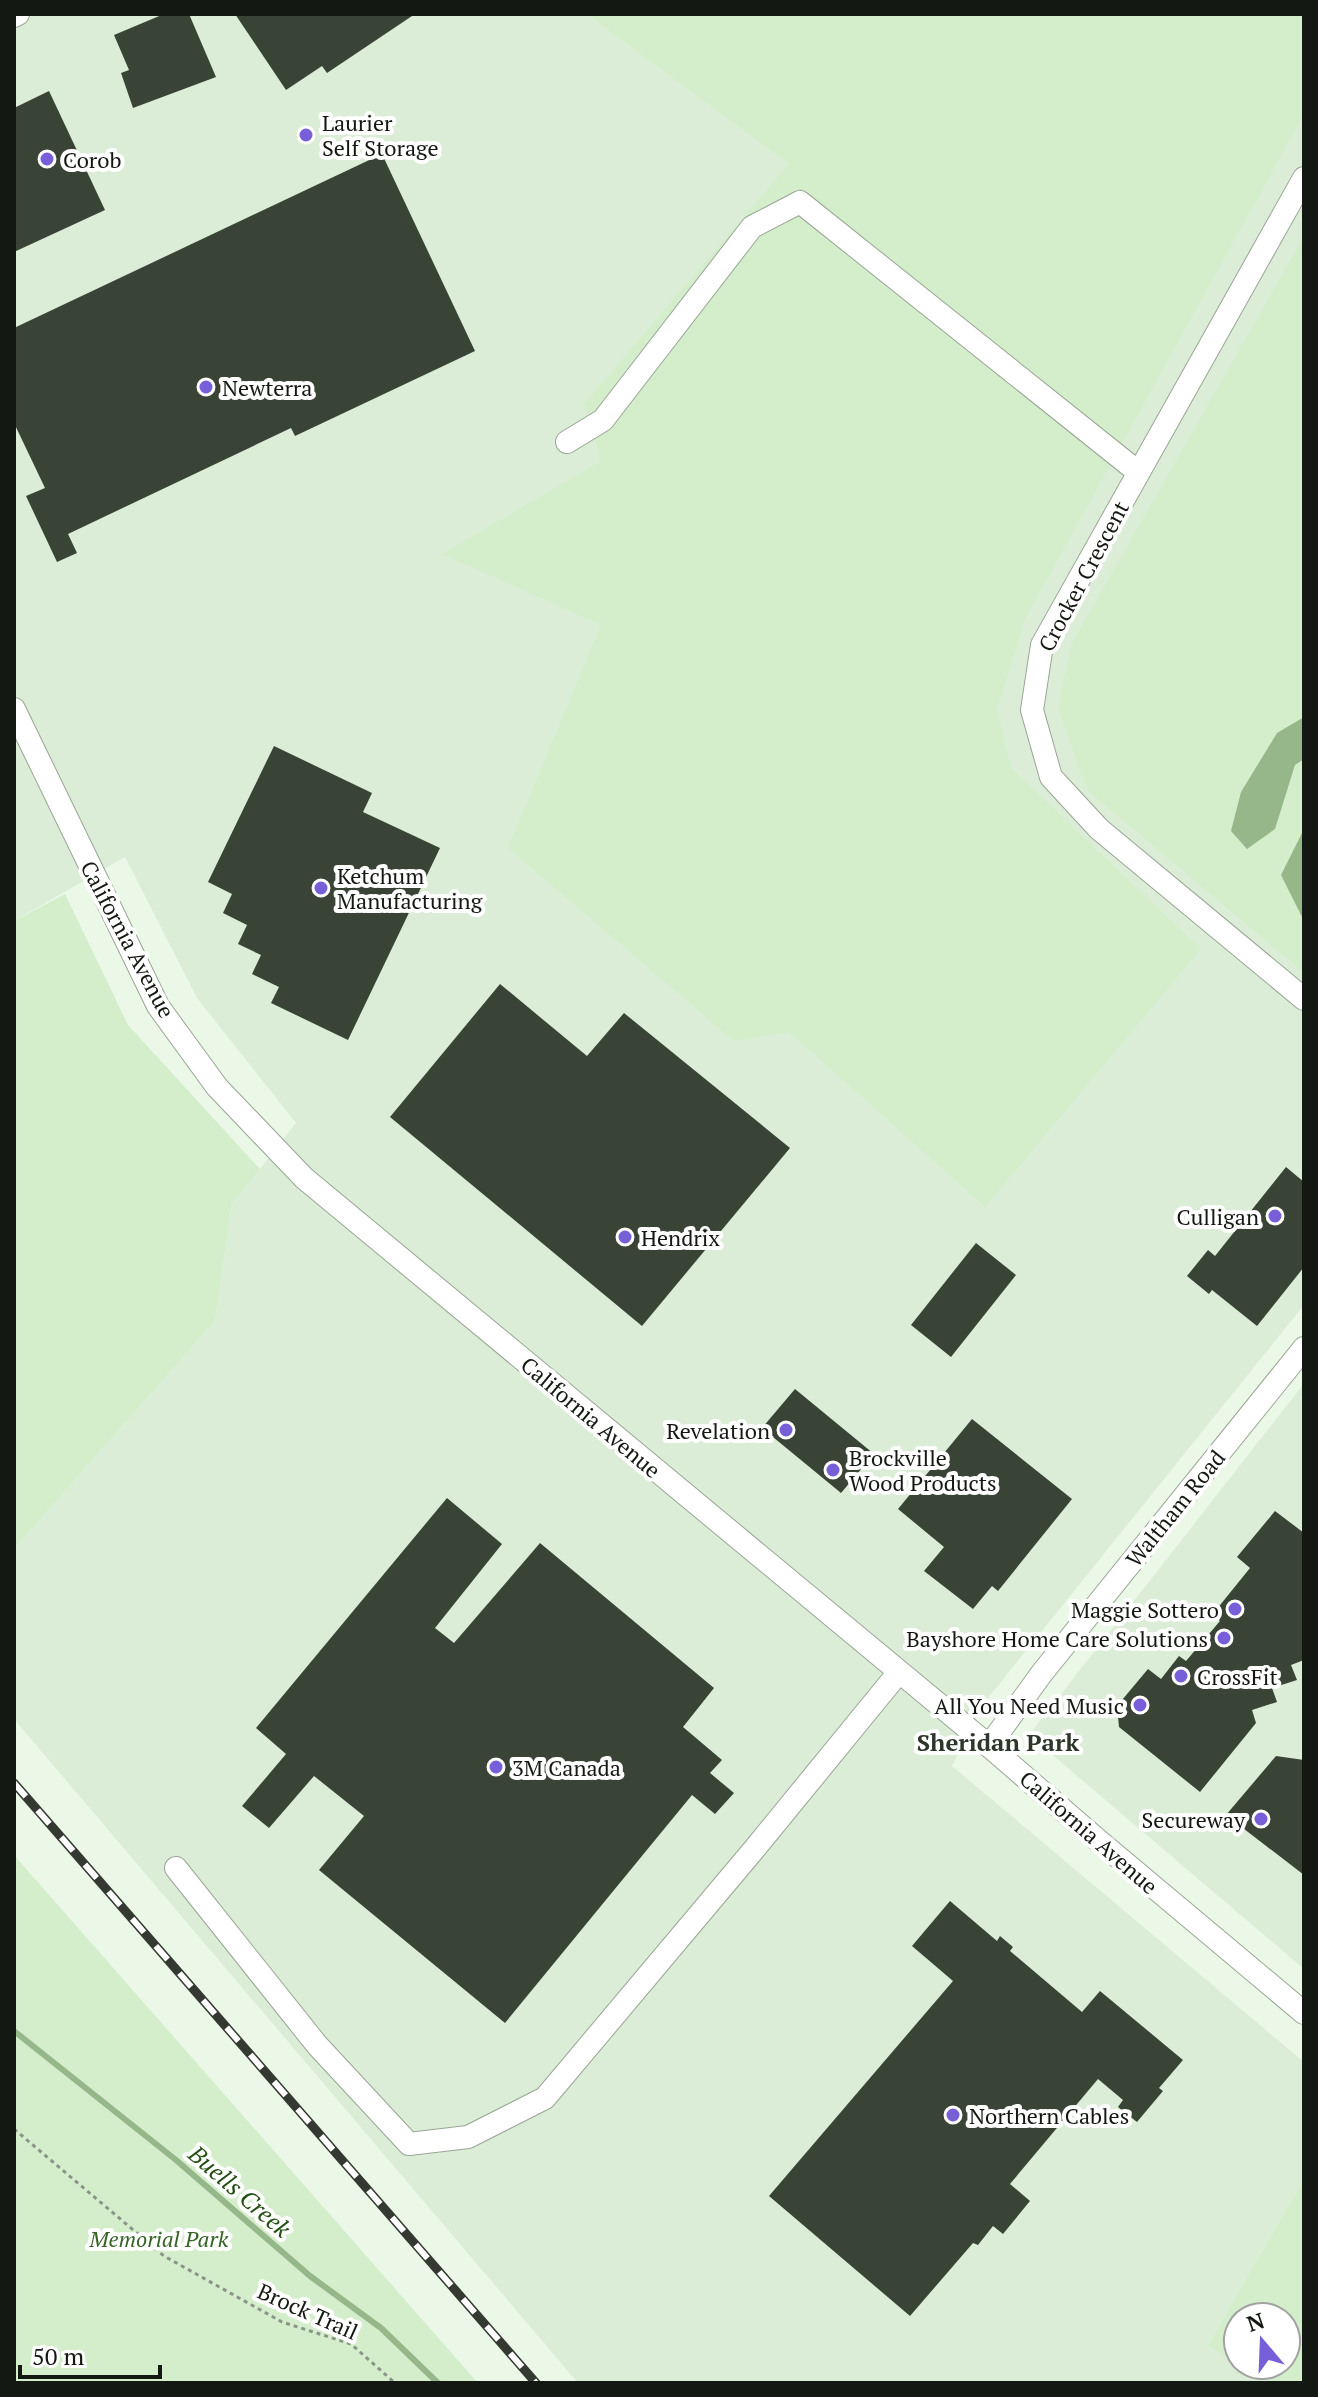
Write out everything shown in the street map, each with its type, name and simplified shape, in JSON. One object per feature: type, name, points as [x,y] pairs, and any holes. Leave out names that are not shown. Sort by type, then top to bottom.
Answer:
[{"type":"street","name":"Crocker Crescent","points":[[1304,178],[1042,645],[1032,710],[1051,777],[1099,829],[1304,999]]},
{"type":"street","points":[[567,442],[603,420],[752,227],[800,202],[1138,472]]},
{"type":"street","name":"California Avenue","points":[[14,709],[158,1006],[217,1087],[304,1178],[989,1746],[1304,2013]]},
{"type":"street","name":"Waltham Road","points":[[989,1746],[1042,1673],[1304,1349]]},
{"type":"street","points":[[176,1868],[317,2045],[409,2144],[468,2137],[545,2098],[899,1672]]},
{"type":"path","name":"Brock Trail","points":[[14,2129],[164,2256],[282,2322],[351,2344],[395,2383]]},
{"type":"shaded area","points":[[14,14],[1304,14],[1304,1305],[984,1703],[952,1766],[1304,2062],[1304,2179],[1233,2301],[1222,2301],[1222,2320],[1207,2346],[1222,2355],[1222,2381],[1272,2383],[578,2383],[14,1719],[14,1549],[215,1321],[232,1204],[296,1123],[197,998],[125,857],[14,921]]},
{"type":"shaded area","points":[[1304,717],[1304,759],[1295,765],[1275,829],[1247,849],[1231,831],[1241,792],[1277,733]]},
{"type":"shaded area","points":[[1304,829],[1304,921],[1281,875]]},
{"type":"shaded area","points":[[1304,1387],[1304,1969],[1029,1735]]},
{"type":"green space","points":[[587,14],[1304,14],[1304,114],[1026,617],[997,709],[1011,768],[1201,949],[985,1207],[789,1032],[734,1041],[508,848],[601,625],[442,554],[601,461],[584,404],[789,164]]},
{"type":"green space","points":[[1304,236],[1304,717],[1277,733],[1241,792],[1274,829],[1296,765],[1304,759],[1304,829],[1281,875],[1304,921],[1304,973],[1087,790],[1058,708],[1071,645]]},
{"type":"green space","points":[[65,894],[128,1025],[260,1169],[232,1204],[215,1321],[14,1549],[14,921]]},
{"type":"green space","name":"Memorial Park","points":[[14,1855],[478,2383],[14,2383]]},
{"type":"green space","points":[[1304,2179],[1304,2383],[1268,2381],[1302,2381],[1302,2301],[1233,2301]]},
{"type":"green space","points":[[1222,2320],[1222,2355],[1207,2346]]},
{"type":"building","points":[[164,14],[189,14],[216,77],[133,108],[121,73],[129,70],[114,35]]},
{"type":"building","points":[[235,14],[415,14],[327,73],[322,66],[286,90]]},
{"type":"building","name":"Corob","points":[[49,91],[105,210],[14,252],[14,108]]},
{"type":"building","name":"Newterra","points":[[382,154],[475,351],[295,436],[291,428],[68,534],[77,553],[57,562],[26,496],[45,488],[14,423],[14,328]]},
{"type":"building","name":"Ketchum Manufacturing","points":[[274,746],[372,793],[363,812],[440,848],[348,1040],[271,1003],[279,987],[252,974],[261,955],[238,944],[247,925],[223,913],[232,894],[208,882]]},
{"type":"building","name":"Hendrix","points":[[500,984],[587,1056],[624,1013],[790,1148],[642,1326],[390,1117]]},
{"type":"building","name":"Culligan","points":[[1286,1167],[1304,1182],[1304,1267],[1257,1326],[1212,1290],[1209,1294],[1187,1276],[1208,1250],[1215,1256]]},
{"type":"building","points":[[976,1243],[1016,1275],[951,1357],[911,1325]]},
{"type":"building","points":[[795,1389],[874,1454],[841,1493],[762,1428]]},
{"type":"building","points":[[972,1419],[1072,1499],[998,1591],[992,1586],[973,1609],[924,1571],[944,1547],[898,1509]]},
{"type":"building","name":"3M Canada","points":[[447,1498],[502,1544],[435,1628],[454,1643],[540,1543],[714,1688],[683,1727],[722,1760],[710,1773],[734,1793],[715,1814],[692,1795],[505,2023],[319,1870],[364,1816],[314,1776],[269,1828],[242,1806],[286,1754],[256,1728]]},
{"type":"building","points":[[1275,1511],[1304,1533],[1304,1660],[1291,1665],[1297,1680],[1272,1688],[1277,1702],[1252,1710],[1256,1723],[1200,1792],[1119,1727],[1117,1706],[1148,1669],[1161,1679],[1179,1656],[1186,1661],[1220,1621],[1212,1615],[1250,1568],[1237,1557]]},
{"type":"building","points":[[1276,1756],[1304,1760],[1304,1875],[1226,1815]]},
{"type":"building","name":"Northern Cables","points":[[950,1901],[997,1941],[1000,1936],[1013,1947],[1010,1951],[1082,2012],[1100,1991],[1183,2060],[1159,2088],[1163,2091],[1137,2122],[1118,2107],[1123,2100],[1098,2079],[1010,2184],[1030,2201],[1003,2234],[993,2226],[978,2245],[973,2243],[910,2316],[769,2196],[953,1981],[912,1946]]},
{"type":"waterway","name":"Buells Creek","points":[[14,2031],[176,2160],[310,2276],[381,2328],[438,2383]]},
{"type":"railway","points":[[14,1783],[536,2383]]},
{"type":"place","name":"Laurier Self Storage","points":[[306,135]]},
{"type":"place","name":"Corob","points":[[47,159]]},
{"type":"place","name":"Newterra","points":[[206,387]]},
{"type":"place","name":"Ketchum Manufacturing","points":[[321,888]]},
{"type":"place","name":"Culligan","points":[[1275,1216]]},
{"type":"place","name":"Hendrix","points":[[625,1237]]},
{"type":"place","name":"Revelation","points":[[786,1430]]},
{"type":"place","name":"Brockville Wood Products","points":[[833,1470]]},
{"type":"place","name":"Maggie Sottero","points":[[1235,1609]]},
{"type":"place","name":"Bayshore Home Care Solutions","points":[[1224,1638]]},
{"type":"place","name":"CrossFit","points":[[1181,1676]]},
{"type":"place","name":"All You Need Music","points":[[1140,1705]]},
{"type":"place","name":"3M Canada","points":[[496,1767]]},
{"type":"place","name":"Secureway","points":[[1261,1819]]},
{"type":"place","name":"Northern Cables","points":[[953,2115]]},
{"type":"district","name":"Sheridan Park","points":[[998,1742]]}]
